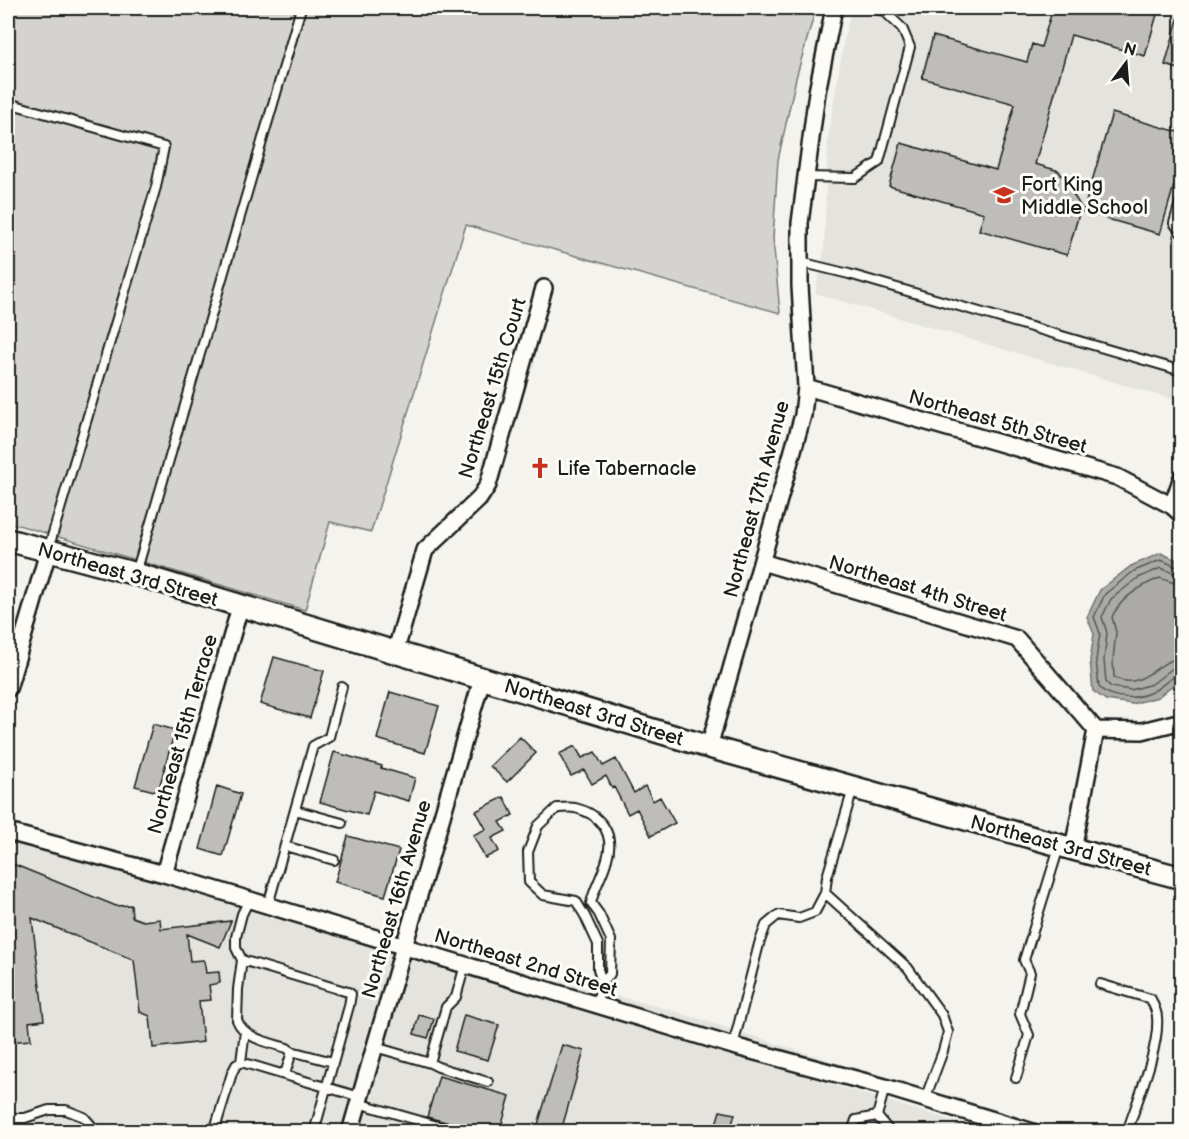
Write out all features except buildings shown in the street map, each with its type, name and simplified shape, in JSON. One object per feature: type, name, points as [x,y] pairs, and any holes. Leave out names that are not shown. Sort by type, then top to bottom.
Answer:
[{"type":"street","name":"Northeast 17th Avenue","points":[[709,747],[803,415],[806,387],[800,286],[800,223],[817,92],[834,8]]},
{"type":"street","name":"Northeast 15th Court","points":[[395,653],[425,550],[478,499],[488,485],[544,288]]},
{"type":"street","name":"Northeast 5th Street","points":[[806,387],[1117,477],[1177,511]]},
{"type":"street","points":[[1177,511],[1182,477]]},
{"type":"street","name":"Northeast 3rd Street","points":[[8,540],[136,574],[709,747],[1182,878]]},
{"type":"street","points":[[8,689],[10,669],[48,552]]},
{"type":"street","name":"Northeast 4th Street","points":[[762,562],[1017,639],[1096,730]]},
{"type":"street","name":"Northeast 15th Terrace","points":[[164,874],[240,607]]},
{"type":"street","name":"Northeast 16th Avenue","points":[[350,1131],[482,679]]},
{"type":"street","points":[[1066,847],[1096,730],[1142,732],[1182,721]]},
{"type":"street","name":"Northeast 2nd Street","points":[[8,832],[164,874],[733,1046],[885,1087],[1033,1131]]},
{"type":"lane","points":[[136,574],[301,8]]},
{"type":"lane","points":[[806,177],[855,178],[879,162],[910,47],[902,28],[884,11],[872,8]]},
{"type":"lane","points":[[8,103],[164,147],[156,187],[48,552]]},
{"type":"lane","points":[[1182,196],[1174,223],[1182,234]]},
{"type":"lane","points":[[800,261],[1182,371]]},
{"type":"lane","points":[[268,905],[313,746],[329,737],[342,687]]},
{"type":"lane","points":[[733,1046],[766,925],[778,915],[799,918],[815,912],[825,893],[827,877],[854,787]]},
{"type":"lane","points":[[596,1005],[602,983],[610,974],[611,940],[599,914],[591,903],[594,889],[608,858],[609,835],[598,817],[575,808],[557,808],[538,826],[528,852],[529,882],[543,895],[576,901],[598,944],[598,969],[602,983]]},
{"type":"lane","points":[[295,810],[342,823]]},
{"type":"lane","points":[[285,846],[334,860]]},
{"type":"lane","points":[[1016,1078],[1029,1035],[1020,1014],[1030,973],[1024,960],[1066,847]]},
{"type":"lane","points":[[825,893],[908,968],[942,1015],[948,1032],[925,1099]]},
{"type":"lane","points":[[249,900],[242,914],[236,937],[236,948],[242,960],[238,989],[237,1020],[239,1025],[245,1031],[263,1040],[291,1051],[333,1062]]},
{"type":"lane","points":[[242,960],[351,994],[314,1131]]},
{"type":"lane","points":[[430,1063],[446,1007],[456,997],[465,965]]},
{"type":"lane","points":[[1100,984],[1151,999],[1157,1015],[1157,1035],[1127,1131]]},
{"type":"lane","points":[[241,1062],[245,1031]]},
{"type":"lane","points":[[375,1047],[488,1082]]},
{"type":"lane","points":[[281,1074],[286,1071],[291,1051]]},
{"type":"lane","points":[[214,1131],[233,1069],[241,1062],[326,1087],[449,1131]]},
{"type":"lane","points":[[877,1116],[885,1087]]},
{"type":"lane","points":[[8,1115],[25,1118],[49,1110],[66,1110],[84,1117],[97,1131]]},
{"type":"lane","points":[[852,1131],[856,1120],[877,1116]]},
{"type":"lane","points":[[877,1116],[890,1131]]},
{"type":"shaded area","points":[[8,8],[816,8],[796,78],[778,160],[773,238],[780,313],[466,225],[371,532],[330,522],[305,610],[8,522]]},
{"type":"shaded area","name":"Fort King Middle School","points":[[852,8],[1181,8],[1181,402],[815,293],[824,252],[828,138],[845,34]]},
{"type":"shaded area","points":[[8,840],[162,881],[395,952],[342,1131],[8,1131]]},
{"type":"shaded area","points":[[459,955],[671,1010],[1052,1131],[1042,1131]]},
{"type":"shaded area","points":[[409,957],[987,1131],[357,1132]]},
{"type":"water","points":[[1161,553],[1181,562],[1181,678],[1158,697],[1132,704],[1106,700],[1093,691],[1090,660],[1094,634],[1087,617],[1100,590],[1131,566]]},
{"type":"place","name":"Fort King Middle School","points":[[1004,195]]},
{"type":"place","name":"Life Tabernacle","points":[[540,468]]}]
